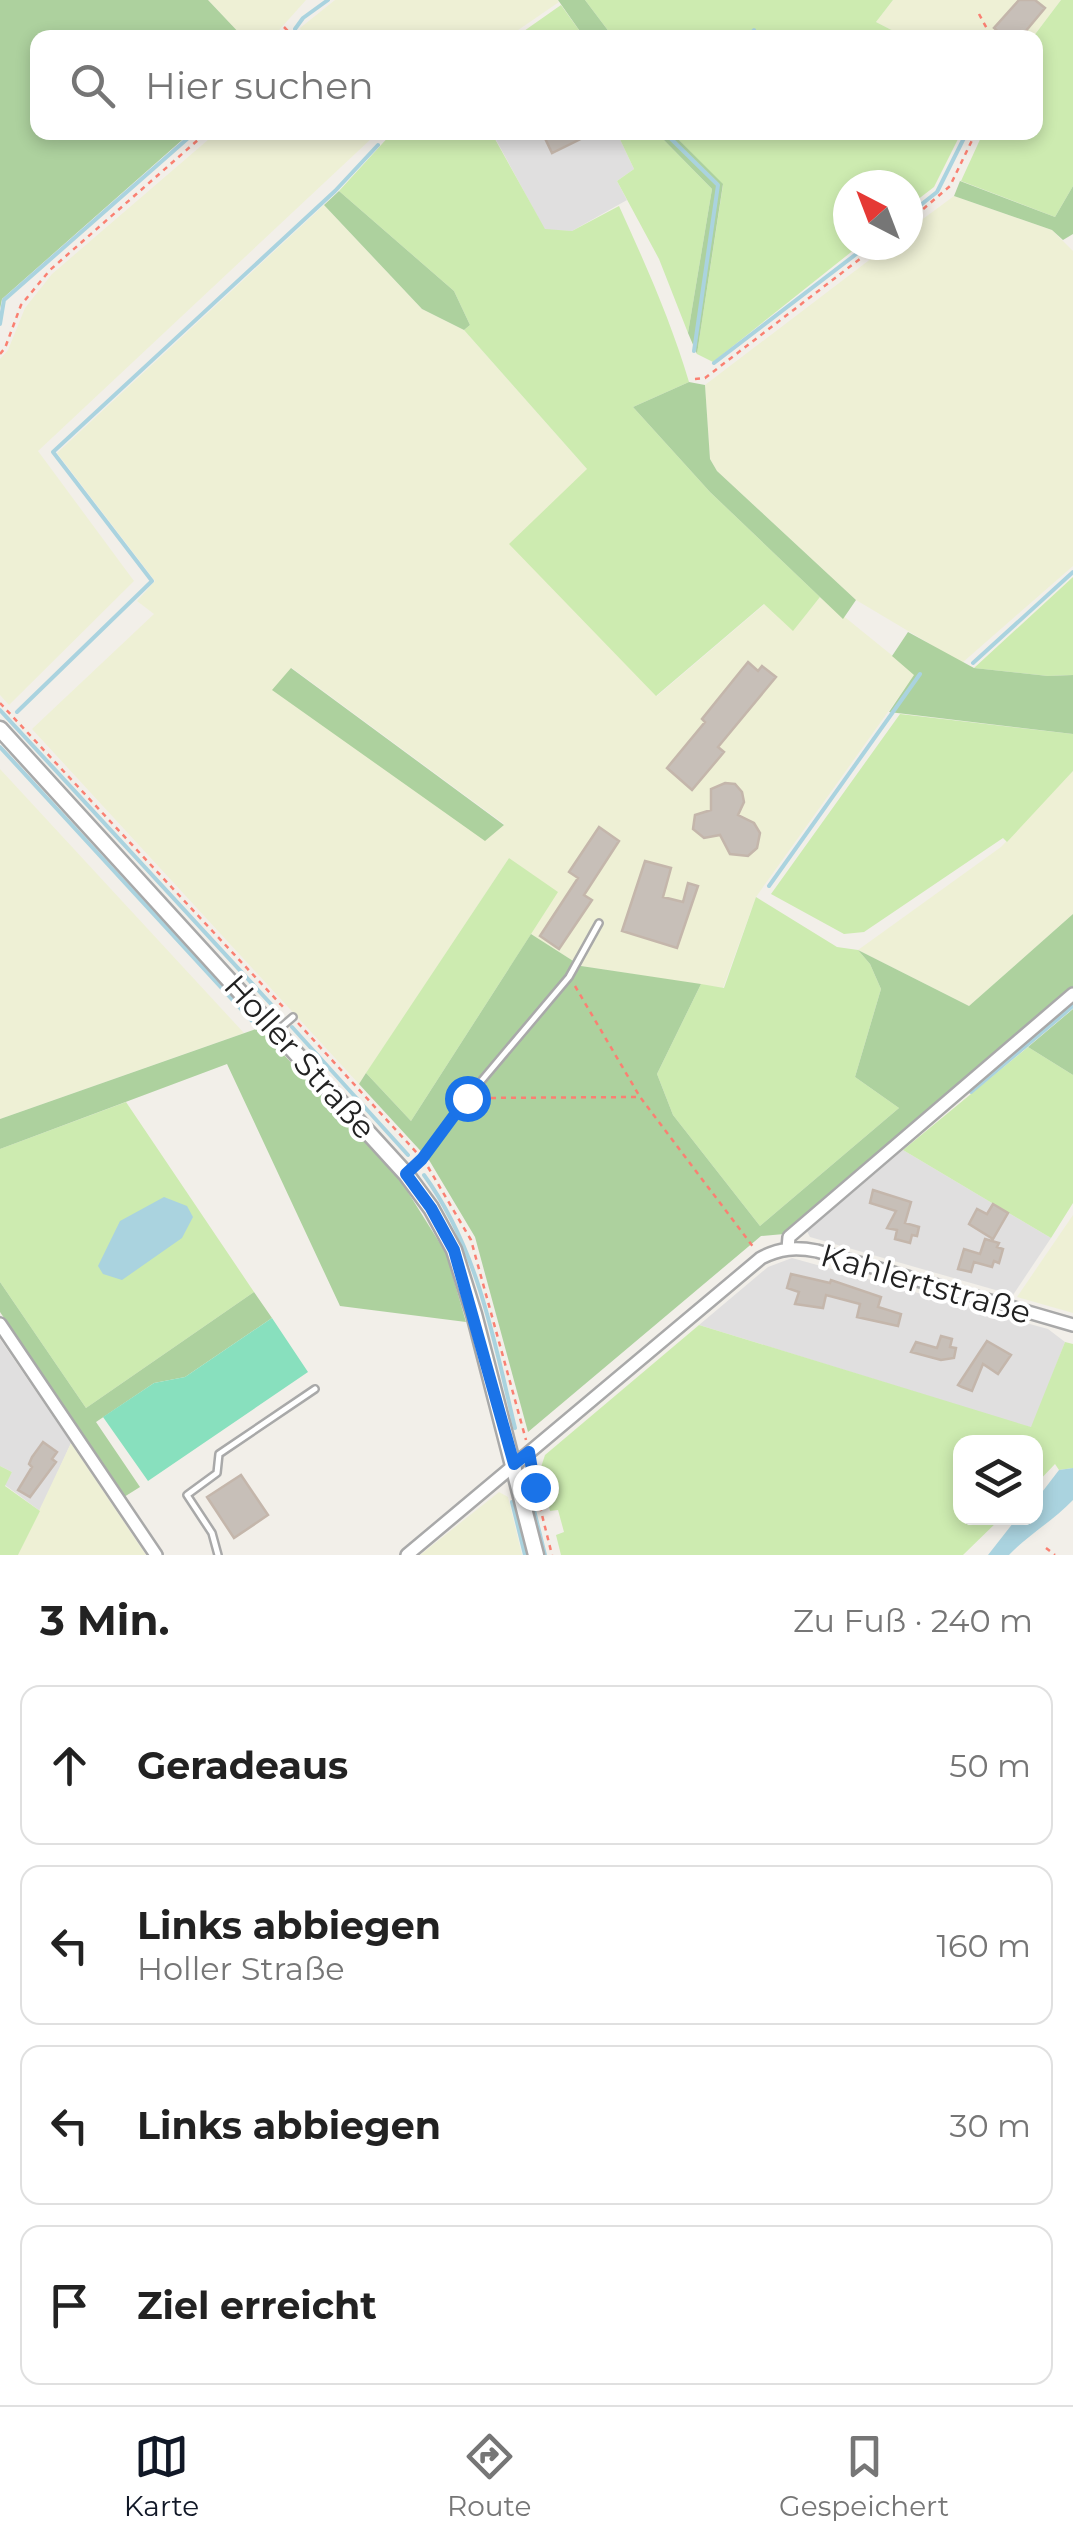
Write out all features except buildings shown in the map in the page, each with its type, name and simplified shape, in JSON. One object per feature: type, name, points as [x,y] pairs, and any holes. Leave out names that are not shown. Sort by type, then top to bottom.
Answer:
[{"type":"street","name":"Holler Straße","points":[[0,729],[406,1174],[431,1208],[454,1250],[536,1555]]},
{"type":"street","points":[[407,1555],[758,1253],[788,1248],[789,1237],[1073,994]]},
{"type":"street","name":"Kahlertstraße","points":[[788,1248],[817,1251],[1070,1325]]},
{"type":"street","points":[[0,1324],[156,1555]]},
{"type":"lane","points":[[406,1174],[570,976],[598,923]]},
{"type":"lane","points":[[277,1031],[292,1017]]},
{"type":"lane","points":[[218,1555],[212,1533],[187,1495],[218,1473],[219,1454],[316,1389]]},
{"type":"path","points":[[980,14],[988,30]]},
{"type":"path","points":[[284,26],[287,30]]},
{"type":"path","points":[[0,354],[6,348],[21,305],[50,270],[198,140]]},
{"type":"path","points":[[923,209],[950,186],[972,140]]},
{"type":"path","points":[[695,379],[704,378],[858,260]]},
{"type":"path","points":[[570,976],[640,1096],[758,1253],[764,1242]]},
{"type":"path","points":[[467,1098],[640,1096]]},
{"type":"path","points":[[529,1452],[552,1555]]},
{"type":"path","points":[[1046,1548],[1055,1555]]},
{"type":"shaded area","points":[[496,140],[620,140],[634,169],[617,181],[627,200],[572,231],[545,230]]},
{"type":"shaded area","points":[[903,1150],[1051,1238],[1013,1295],[810,1237],[807,1231]]},
{"type":"shaded area","points":[[792,1258],[1048,1329],[1065,1342],[1032,1428],[699,1325],[768,1267]]},
{"type":"shaded area","points":[[0,1339],[71,1443],[40,1511],[5,1485],[12,1472],[0,1466]]},
{"type":"green space","points":[[0,0],[208,0],[236,30],[30,30],[30,140],[182,140],[2,299],[0,309]]},
{"type":"green space","points":[[208,0],[306,0],[279,30],[236,30]]},
{"type":"green space","points":[[335,0],[559,2],[518,30],[300,28]]},
{"type":"green space","points":[[558,0],[585,0],[608,30],[579,30]]},
{"type":"green space","points":[[585,0],[893,0],[876,22],[891,30],[608,30]]},
{"type":"green space","points":[[893,0],[1061,0],[1038,30],[891,30],[876,22]]},
{"type":"green space","points":[[1061,0],[1073,0],[1073,186],[1055,217],[961,181],[980,140],[1043,140],[1043,30],[1038,30]]},
{"type":"green space","points":[[561,5],[579,30],[525,30]]},
{"type":"green space","points":[[208,140],[370,140],[38,451],[134,581],[9,705],[0,695],[0,359],[8,350],[25,308],[52,274]]},
{"type":"green space","points":[[386,140],[496,140],[545,229],[572,231],[619,206],[666,315],[689,382],[633,407],[710,492],[820,597],[793,631],[764,604],[656,696],[509,544],[587,469],[464,330],[470,325],[454,291],[339,191]]},
{"type":"green space","points":[[620,140],[664,140],[712,189],[688,333],[659,259],[617,181],[634,169]]},
{"type":"green space","points":[[664,140],[679,140],[723,184],[697,354],[688,333],[712,189]]},
{"type":"green space","points":[[679,140],[958,140],[934,187],[923,195],[923,170],[833,170],[833,260],[841,260],[713,362],[697,354],[723,185]]},
{"type":"green space","points":[[960,181],[1055,217],[1073,186],[1073,234],[1063,240],[1052,230],[954,196]]},
{"type":"green space","points":[[339,191],[454,291],[470,325],[464,330],[422,309],[324,205]]},
{"type":"green space","points":[[954,196],[1052,230],[1073,251],[1073,566],[962,663],[856,600],[717,471],[710,459],[705,385],[869,260],[923,260],[923,219]]},
{"type":"green space","points":[[324,205],[422,309],[464,330],[587,469],[657,696],[765,604],[793,630],[820,597],[915,674],[756,897],[723,988],[581,966],[531,934],[557,892],[509,858],[359,1084],[32,729],[154,614],[137,601],[155,581],[57,453]],"holes":[[[292,668],[504,825],[273,690]]]},
{"type":"green space","points":[[689,382],[705,385],[710,459],[717,471],[856,600],[843,619],[710,492],[633,407]]},
{"type":"green space","points":[[1073,577],[1073,675],[974,668]]},
{"type":"green space","points":[[908,632],[974,668],[1073,675],[1073,734],[889,712],[914,675],[892,656]]},
{"type":"green space","points":[[291,668],[504,825],[485,841],[272,690]]},
{"type":"green space","points":[[900,714],[1073,734],[1073,771],[1007,842],[1003,838],[864,932],[844,934],[771,894]]},
{"type":"green space","points":[[0,769],[244,1033],[0,1119]]},
{"type":"green space","points":[[1073,771],[1073,914],[969,1006],[858,950],[1001,847]]},
{"type":"green space","points":[[509,858],[558,892],[411,1121],[366,1073]]},
{"type":"green space","points":[[756,897],[837,947],[858,950],[870,964],[881,989],[855,1077],[899,1108],[760,1226],[673,1115],[657,1074],[701,984],[724,988]]},
{"type":"green space","points":[[1073,914],[1073,986],[784,1234],[761,1236],[528,1432],[475,1237],[429,1160],[359,1084],[366,1073],[411,1121],[531,934],[581,966],[701,984],[657,1074],[673,1115],[760,1226],[899,1108],[855,1077],[881,989],[870,964],[858,950],[969,1006]]},
{"type":"green space","points":[[1073,1009],[1073,1075],[1028,1047]]},
{"type":"green space","points":[[259,1028],[401,1181],[446,1253],[466,1322],[340,1306],[227,1064],[0,1149],[0,1119]]},
{"type":"green space","points":[[1028,1047],[1073,1075],[1073,1203],[1051,1238],[903,1150]]},
{"type":"green space","points":[[126,1102],[254,1292],[86,1408],[0,1282],[0,1149]]},
{"type":"green space","points":[[1073,1215],[1073,1313],[1017,1297]]},
{"type":"green space","points":[[0,1282],[86,1408],[254,1292],[272,1318],[185,1377],[154,1383],[96,1422],[140,1487],[124,1497],[0,1312]]},
{"type":"green space","points":[[272,1318],[308,1372],[148,1481],[103,1417],[154,1383],[185,1377]]},
{"type":"green space","points":[[699,1325],[1031,1427],[1065,1342],[1073,1344],[1073,1468],[1059,1470],[1055,1464],[1043,1477],[1043,1435],[953,1435],[953,1525],[994,1525],[963,1555],[561,1555],[556,1535],[564,1532],[558,1510],[550,1511],[540,1470],[545,1455]]},
{"type":"green space","points":[[71,1443],[146,1555],[18,1555]]},
{"type":"green space","points":[[0,1466],[12,1472],[5,1486],[40,1511],[18,1555],[0,1555]]},
{"type":"green space","points":[[499,1492],[508,1497],[522,1555],[420,1555]]},
{"type":"water","points":[[164,1197],[187,1206],[193,1217],[182,1238],[122,1280],[103,1274],[98,1266],[120,1221]]},
{"type":"water","points":[[1073,1468],[1073,1500],[1009,1555],[988,1555],[1012,1525],[1043,1525],[1043,1491],[1059,1470]]},
{"type":"waterway","points":[[295,29],[328,0]]},
{"type":"waterway","points":[[0,324],[4,300],[186,140]]},
{"type":"waterway","points":[[672,140],[718,185],[694,351]]},
{"type":"waterway","points":[[923,203],[937,192],[963,140]]},
{"type":"waterway","points":[[17,712],[152,581],[53,452],[335,191],[378,145]]},
{"type":"waterway","points":[[714,363],[848,260]]},
{"type":"waterway","points":[[973,663],[1073,572]]},
{"type":"waterway","points":[[769,886],[920,674]]},
{"type":"waterway","points":[[0,710],[282,1016]]},
{"type":"waterway","points":[[0,747],[252,1021]]},
{"type":"waterway","points":[[971,1092],[1073,1006]]},
{"type":"waterway","points":[[292,1027],[408,1155]]},
{"type":"waterway","points":[[424,1175],[443,1204],[471,1264],[515,1428]]},
{"type":"waterway","points":[[529,1490],[545,1555]]},
{"type":"waterway","points":[[512,1502],[525,1555]]},
{"type":"route","points":[[467,1098],[422,1159],[406,1174],[454,1250],[514,1464],[529,1452],[535,1487]]}]
